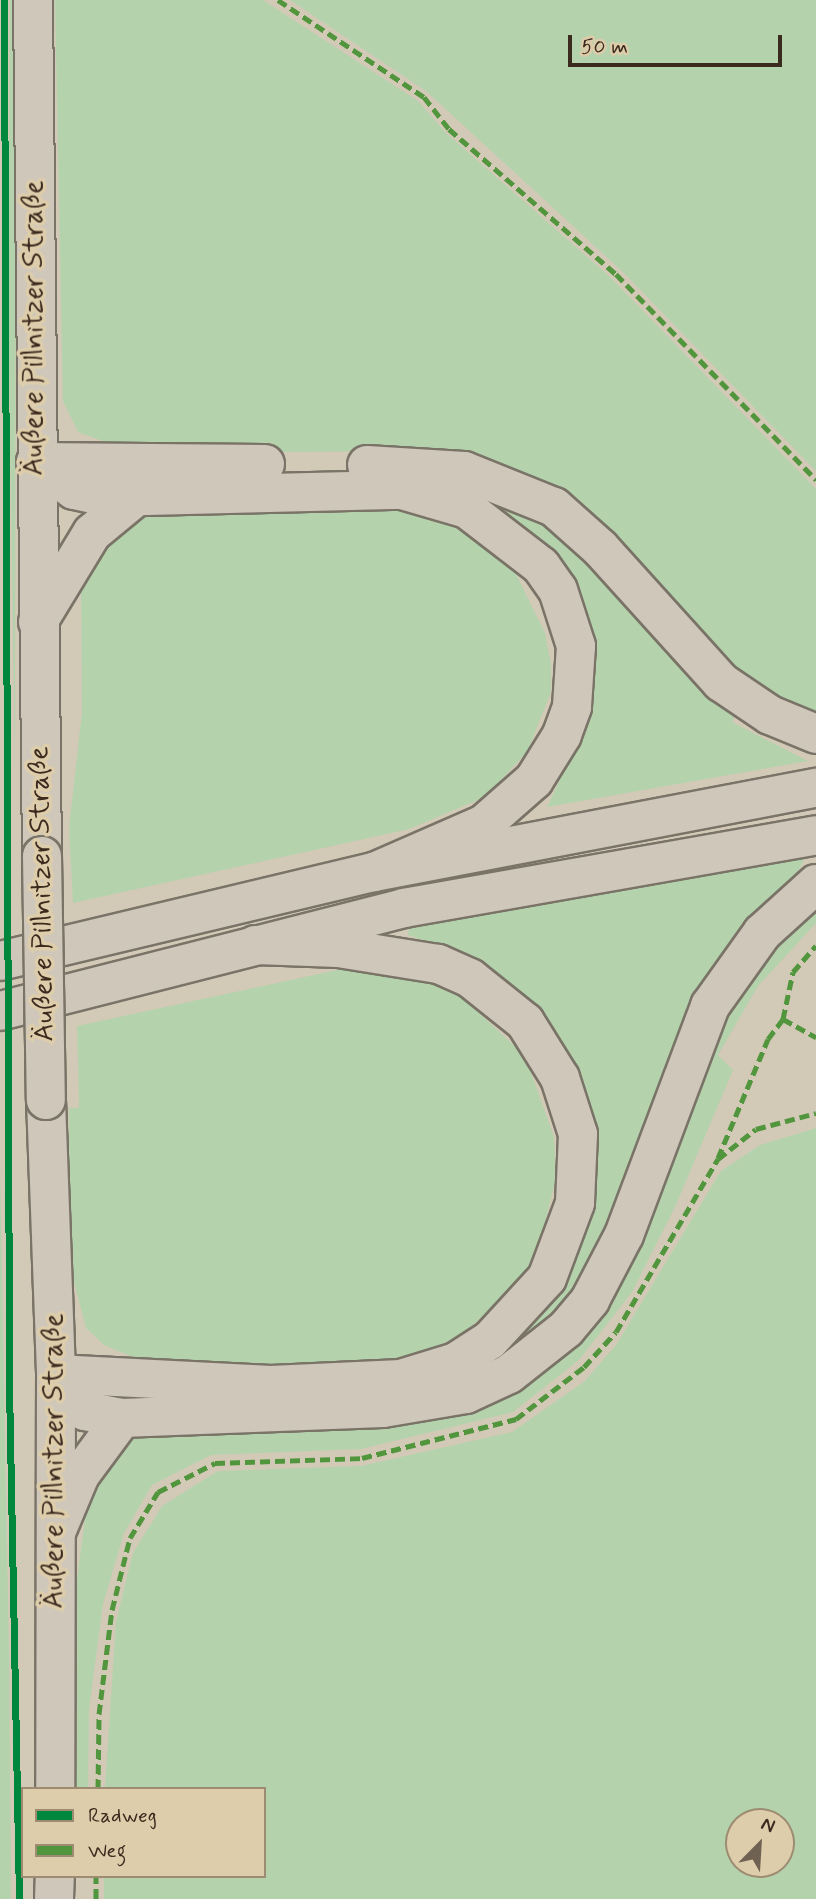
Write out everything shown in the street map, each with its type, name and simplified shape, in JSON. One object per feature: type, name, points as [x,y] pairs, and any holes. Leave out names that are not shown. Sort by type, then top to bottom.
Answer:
[{"type":"main road","name":"Äußere Pillnitzer Straße","points":[[33,0],[38,622],[46,1100],[56,1384],[55,1787]]},
{"type":"main road","points":[[36,462],[81,493],[137,496],[377,488],[435,497],[467,509],[517,542],[558,590],[570,619],[577,676],[572,706],[549,758],[512,802],[484,824],[374,872]]},
{"type":"main road","points":[[36,462],[396,466],[496,479],[581,529],[721,682],[770,715],[816,734]]},
{"type":"main road","points":[[38,622],[92,533],[137,496]]},
{"type":"main road","points":[[0,961],[374,872],[816,788]]},
{"type":"main road","points":[[0,1011],[404,908],[816,835]]},
{"type":"main road","points":[[56,1384],[85,1411],[122,1418],[424,1404],[466,1394],[540,1353],[566,1329],[608,1269],[710,1006],[762,933],[816,884]]},
{"type":"main road","points":[[56,1384],[271,1385],[401,1379],[456,1362],[490,1340],[547,1278],[575,1203],[578,1134],[560,1078],[524,1022],[470,978],[438,964],[338,947],[256,945]]},
{"type":"main road","points":[[57,1530],[80,1475],[122,1418]]},
{"type":"main road","points":[[54,1899],[55,1878]]},
{"type":"green space","points":[[10,0],[16,0],[15,769],[8,285]]},
{"type":"green space","points":[[55,0],[263,0],[418,101],[446,133],[610,277],[816,489],[816,714],[730,674],[602,531],[407,451],[136,453],[78,432],[63,401]]},
{"type":"green space","points":[[290,0],[816,0],[816,471],[623,272],[426,91]]},
{"type":"green space","points":[[475,486],[553,523],[737,712],[732,722],[808,761],[547,807],[579,740],[590,657]]},
{"type":"green space","points":[[336,501],[427,512],[477,539],[515,572],[545,633],[551,665],[551,692],[527,752],[485,797],[409,829],[73,903],[69,828],[82,712],[81,587],[88,558],[145,510]]},
{"type":"green space","points":[[808,852],[798,872],[749,923],[616,1221],[558,1315],[496,1363],[466,1374],[530,1322],[580,1097],[449,949],[408,935],[409,929]]},
{"type":"green space","points":[[816,902],[816,923],[758,986],[718,1055],[733,1070],[675,1207],[632,1292],[579,1360],[513,1412],[361,1449],[211,1455],[152,1485],[124,1533],[103,1604],[89,1709],[88,1787],[67,1787],[68,1645],[89,1490],[124,1442],[148,1430],[544,1365],[720,1013]]},
{"type":"green space","points":[[342,969],[424,980],[463,998],[525,1056],[554,1137],[556,1178],[540,1242],[522,1279],[458,1339],[420,1360],[258,1366],[133,1357],[104,1345],[86,1328],[67,1254],[69,1108],[79,1108],[77,1026]]},
{"type":"green space","points":[[816,1128],[816,1899],[104,1899],[104,1878],[266,1878],[266,1787],[105,1787],[116,1622],[133,1553],[162,1506],[218,1471],[361,1466],[512,1432],[585,1381],[616,1345],[721,1171],[760,1145]]},
{"type":"green space","points":[[0,1168],[9,1654],[11,1899],[0,1899]]},
{"type":"marked path","points":[[278,0],[424,97],[449,129],[616,274],[816,480]]},
{"type":"marked path","points":[[718,1158],[768,1039],[783,1019],[793,972],[816,946]]},
{"type":"marked path","points":[[783,1019],[816,1037]]},
{"type":"marked path","points":[[98,1787],[99,1714],[112,1610],[130,1538],[158,1492],[215,1463],[362,1458],[516,1419],[584,1367],[616,1332],[718,1159],[756,1129],[816,1113]]},
{"type":"marked path","points":[[96,1878],[96,1899]]},
{"type":"cycle path","points":[[4,0],[9,1386],[19,1899]]}]
